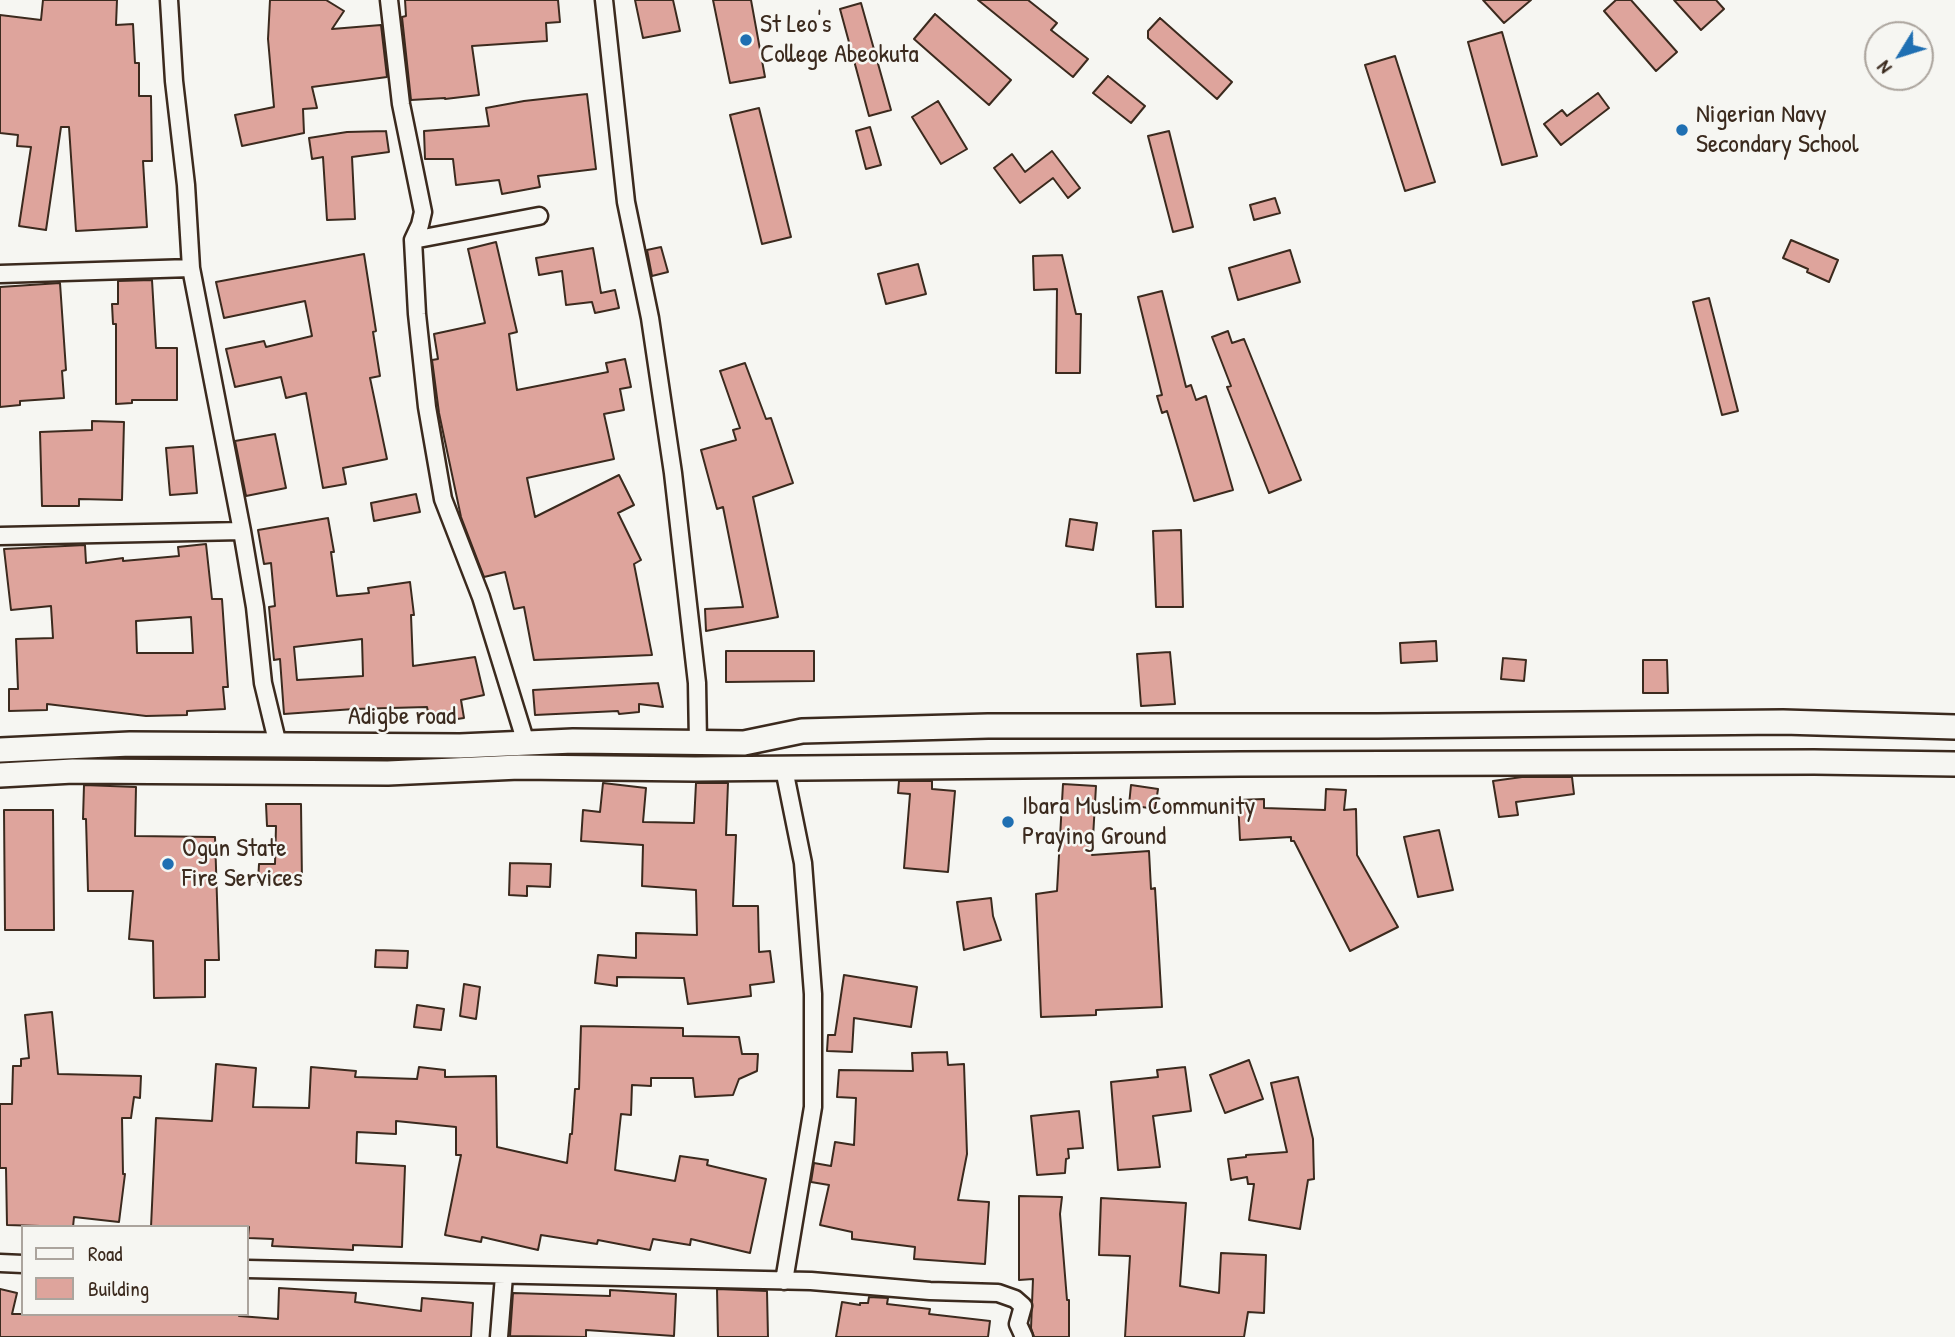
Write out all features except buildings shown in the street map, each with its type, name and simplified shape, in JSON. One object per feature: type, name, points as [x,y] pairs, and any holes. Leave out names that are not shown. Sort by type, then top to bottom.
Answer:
[{"type":"main road","name":"Adigbe road","points":[[0,750],[130,744],[460,746],[526,743],[744,743],[802,731],[988,726],[1783,722],[1955,727]]},
{"type":"main road","points":[[0,775],[73,771],[388,773],[519,767],[784,769],[1241,764],[1955,764]]},
{"type":"street","points":[[169,0],[191,268],[243,531],[256,607],[263,683],[278,745]]},
{"type":"street","points":[[389,0],[401,104],[423,212],[413,240],[417,314],[427,407],[443,499],[481,597],[526,743]]},
{"type":"street","points":[[604,0],[626,202],[650,318],[673,473],[697,683],[698,743]]},
{"type":"street","points":[[413,240],[539,216]]},
{"type":"street","points":[[0,274],[191,268]]},
{"type":"street","points":[[0,536],[243,531]]},
{"type":"street","points":[[784,769],[803,863],[813,994],[813,1107],[784,1281]]},
{"type":"street","points":[[0,1263],[21,1264]]},
{"type":"street","points":[[248,1269],[665,1277],[998,1293],[1023,1306],[1018,1324],[1024,1337]]},
{"type":"street","points":[[499,1337],[504,1276]]},
{"type":"place","name":"St Leo's College Abeokuta","points":[[746,40]]},
{"type":"place","name":"Nigerian Navy Secondary School","points":[[1682,130]]},
{"type":"place","name":"Ibara Muslim Community Praying Ground","points":[[1008,822]]},
{"type":"place","name":"Ogun State Fire Services","points":[[168,864]]}]
